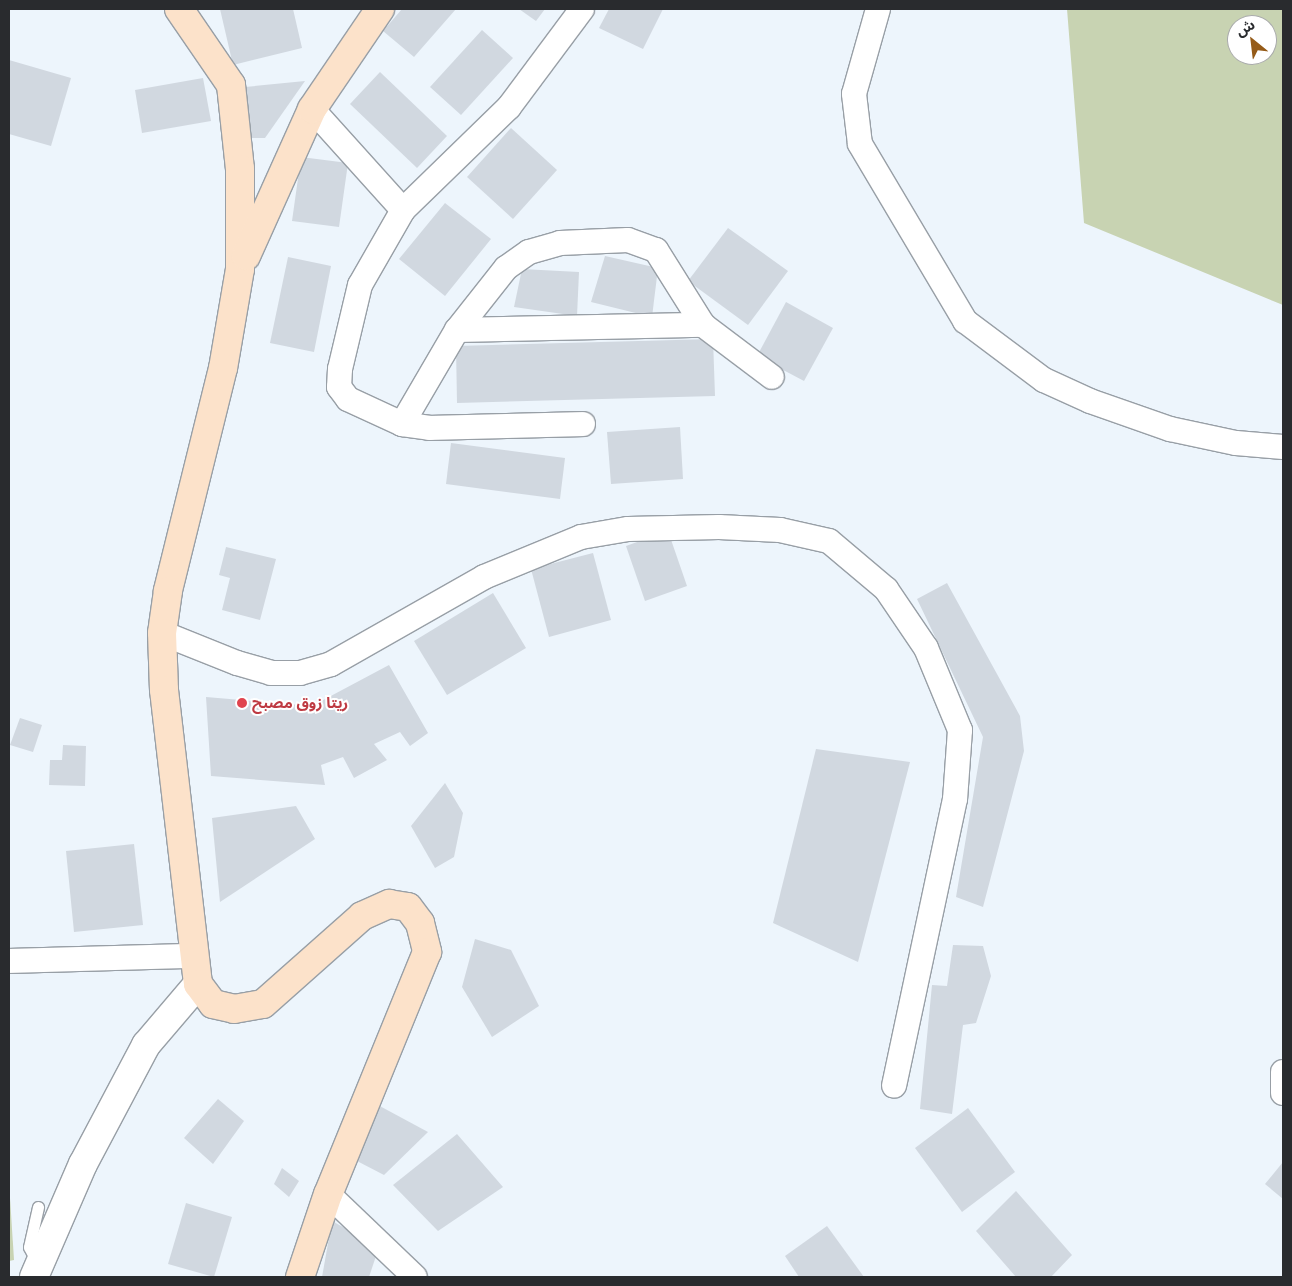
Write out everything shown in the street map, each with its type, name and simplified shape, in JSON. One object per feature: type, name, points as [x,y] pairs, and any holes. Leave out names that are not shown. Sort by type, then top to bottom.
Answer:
[{"type":"main road","points":[[178,9],[225,72],[235,102],[240,269],[223,368],[168,591],[162,633],[192,956],[198,984],[212,1004],[234,1010],[263,1004],[362,916],[389,904],[408,907],[420,923],[427,952],[328,1194],[300,1277]]},
{"type":"main road","points":[[240,269],[312,109],[380,9]]},
{"type":"street","points":[[582,9],[509,107],[403,210],[360,285],[339,386],[361,407],[402,424],[430,428],[583,424]]},
{"type":"street","points":[[878,9],[854,94],[860,144],[965,320],[1044,380],[1090,401],[1170,429],[1236,444],[1283,446]]},
{"type":"street","points":[[312,109],[403,210]]},
{"type":"street","points":[[402,424],[457,330],[506,268],[529,252],[560,243],[628,240],[656,250],[703,325],[772,377]]},
{"type":"street","points":[[457,330],[703,325]]},
{"type":"street","points":[[162,633],[237,663],[271,673],[300,673],[330,664],[484,577],[581,536],[628,529],[719,527],[780,530],[829,541],[886,589],[926,648],[960,730],[955,799],[894,1086]]},
{"type":"street","points":[[9,961],[192,956]]},
{"type":"street","points":[[37,1272],[83,1164],[146,1045],[198,984]]},
{"type":"street","points":[[1283,1072],[1283,1093]]},
{"type":"street","points":[[328,1194],[414,1277]]},
{"type":"lane","points":[[37,1272],[29,1247],[38,1207]]},
{"type":"green space","points":[[1067,9],[1283,9],[1283,305],[1084,223]]},
{"type":"green space","points":[[9,1182],[14,1260],[9,1261]]},
{"type":"building","points":[[220,9],[293,9],[302,48],[233,65]]},
{"type":"building","points":[[402,9],[456,9],[414,57],[383,31]]},
{"type":"building","points":[[519,9],[545,9],[536,21]]},
{"type":"building","points":[[609,9],[663,9],[643,49],[599,28]]},
{"type":"building","points":[[482,30],[513,58],[461,115],[430,87]]},
{"type":"building","points":[[9,60],[71,78],[51,146],[9,134]]},
{"type":"building","points":[[380,72],[447,136],[417,168],[350,104]]},
{"type":"building","points":[[203,78],[211,121],[142,133],[135,90]]},
{"type":"building","points":[[305,81],[265,138],[249,138],[245,87]]},
{"type":"building","points":[[511,128],[557,170],[513,219],[467,177]]},
{"type":"building","points":[[301,157],[348,163],[339,227],[292,221]]},
{"type":"building","points":[[445,203],[491,239],[445,296],[399,259]]},
{"type":"building","points":[[728,228],[788,271],[748,325],[688,281]]},
{"type":"building","points":[[605,256],[658,268],[652,317],[591,302]]},
{"type":"building","points":[[288,257],[331,266],[314,352],[270,343]]},
{"type":"building","points":[[522,269],[579,272],[577,316],[514,307]]},
{"type":"building","points":[[786,302],[833,328],[804,381],[757,356]]},
{"type":"building","points":[[713,339],[715,396],[457,403],[456,346]]},
{"type":"building","points":[[680,427],[683,479],[611,484],[607,432]]},
{"type":"building","points":[[451,443],[565,458],[560,499],[446,484]]},
{"type":"building","points":[[668,531],[687,586],[645,601],[626,546]]},
{"type":"building","points":[[226,547],[276,559],[260,620],[222,610],[230,578],[219,575]]},
{"type":"building","points":[[593,553],[611,620],[549,637],[531,569]]},
{"type":"building","points":[[947,583],[1020,716],[1024,751],[983,907],[956,897],[983,737],[917,599]]},
{"type":"building","points":[[493,593],[526,648],[447,695],[414,641]]},
{"type":"building","points":[[389,665],[428,733],[410,746],[400,732],[374,744],[387,760],[354,778],[343,757],[321,765],[325,785],[211,776],[206,697],[312,706]]},
{"type":"building","points":[[20,718],[42,725],[33,752],[10,745]]},
{"type":"building","points":[[63,745],[86,746],[85,786],[49,785],[50,760],[62,760]]},
{"type":"building","points":[[816,749],[910,762],[858,962],[773,923]]},
{"type":"building","points":[[445,783],[463,813],[454,857],[435,868],[411,826]]},
{"type":"building","points":[[296,806],[315,839],[220,902],[212,818]]},
{"type":"building","points":[[134,844],[143,925],[74,932],[66,851]]},
{"type":"building","points":[[475,939],[511,950],[539,1006],[492,1037],[462,987]]},
{"type":"building","points":[[953,945],[983,946],[991,976],[976,1023],[963,1025],[952,1114],[920,1109],[932,985],[947,986]]},
{"type":"building","points":[[218,1099],[244,1121],[213,1164],[184,1138]]},
{"type":"building","points":[[376,1104],[428,1132],[384,1175],[357,1161]]},
{"type":"building","points":[[968,1108],[1015,1172],[962,1212],[915,1148]]},
{"type":"building","points":[[457,1134],[503,1187],[438,1231],[393,1185]]},
{"type":"building","points":[[1283,1162],[1283,1199],[1265,1184]]},
{"type":"building","points":[[282,1168],[299,1181],[289,1197],[274,1184]]},
{"type":"building","points":[[1016,1191],[1072,1255],[1051,1277],[1016,1277],[976,1231]]},
{"type":"building","points":[[186,1203],[232,1217],[214,1277],[168,1264]]},
{"type":"building","points":[[332,1221],[379,1247],[369,1277],[322,1277]]},
{"type":"building","points":[[827,1226],[864,1277],[799,1277],[785,1256]]},
{"type":"place","name":"ريتا زوق مصبح","points":[[242,703]]}]
